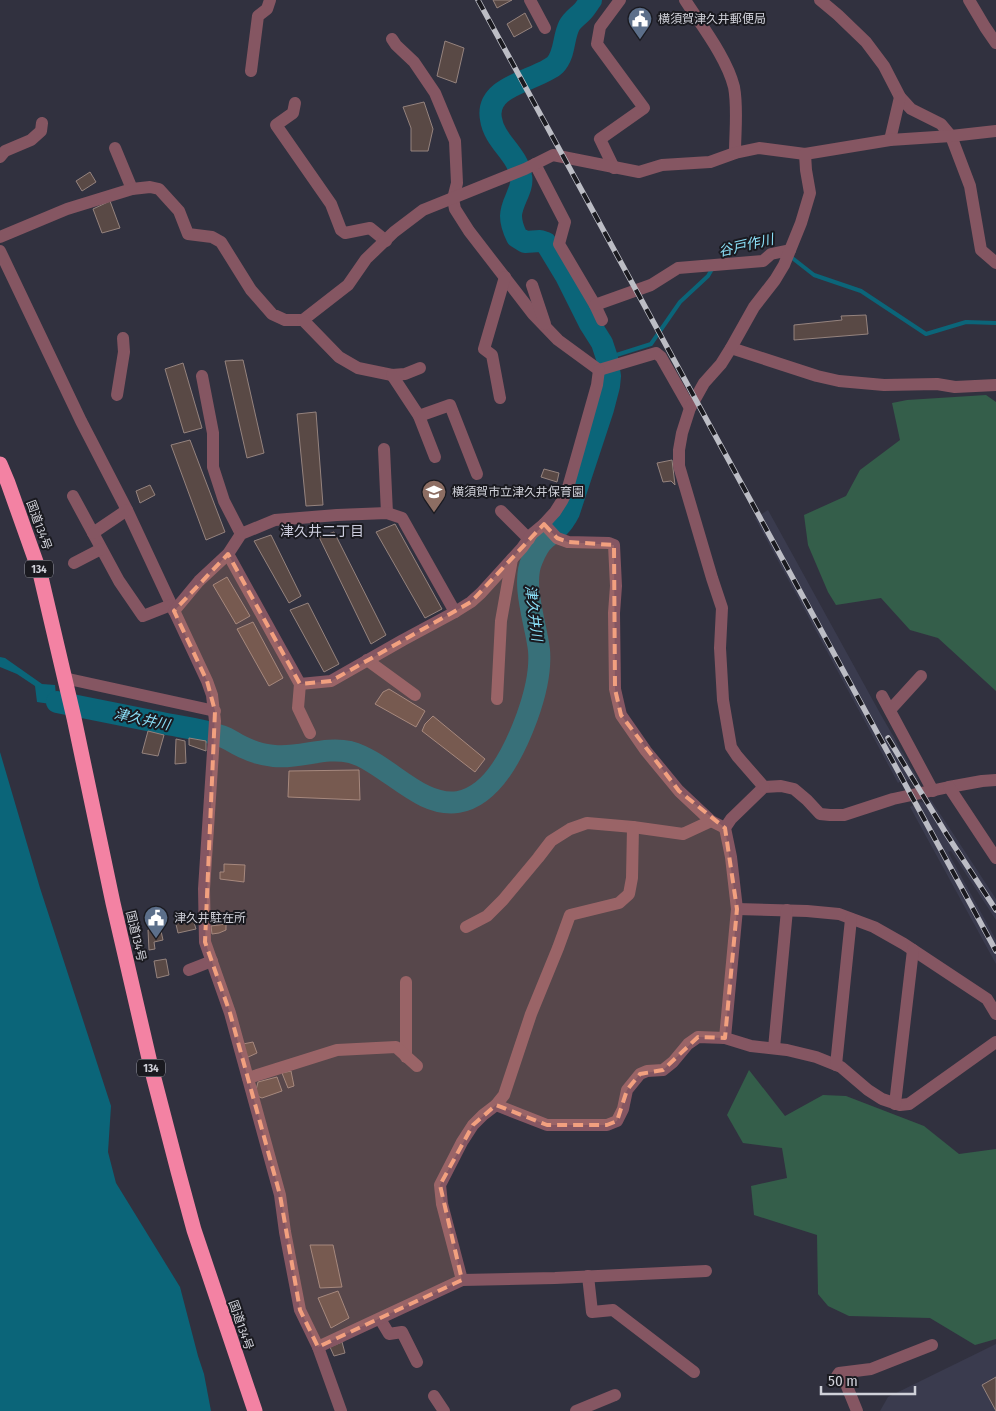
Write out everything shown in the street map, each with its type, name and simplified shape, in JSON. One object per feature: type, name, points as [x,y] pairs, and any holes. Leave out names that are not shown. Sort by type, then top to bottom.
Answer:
[{"type":"highway","name":"国道134号","points":[[0,464],[40,573],[74,718],[113,903],[163,1117],[194,1230],[255,1411]]},
{"type":"street","points":[[250,71],[258,16],[267,9],[270,0]]},
{"type":"street","points":[[530,0],[545,28]]},
{"type":"street","points":[[614,168],[600,139],[644,108],[597,44],[600,27],[620,0]]},
{"type":"street","points":[[685,0],[722,58],[734,86],[736,100],[735,153]]},
{"type":"street","points":[[820,0],[866,42],[884,66],[900,97],[911,109],[940,124],[951,136],[970,186],[981,250],[996,264]]},
{"type":"street","points":[[970,0],[996,43]]},
{"type":"street","points":[[392,39],[414,62],[435,93],[455,141],[457,183],[453,199],[454,209],[533,314],[558,340],[605,368],[656,354],[661,357],[690,408]]},
{"type":"street","points":[[890,140],[900,97]]},
{"type":"street","points":[[295,103],[293,113],[276,125],[330,204],[342,230],[345,233],[370,228],[386,241]]},
{"type":"street","points":[[0,157],[5,151],[31,140],[41,131],[42,123]]},
{"type":"street","points":[[0,236],[67,210],[132,189],[150,186],[159,189],[179,210],[188,234],[212,236],[221,242],[251,290],[272,314],[285,320],[303,320],[348,285],[366,259],[423,210],[553,156],[639,172],[662,165],[710,162],[735,153],[759,148],[805,154],[890,140],[996,131]]},
{"type":"street","points":[[115,148],[132,189]]},
{"type":"street","points":[[764,787],[736,756],[731,747],[723,700],[720,648],[722,608],[679,466],[679,450],[690,408],[704,383],[721,364],[754,307],[784,265],[801,223],[810,193],[805,154]]},
{"type":"street","points":[[530,166],[565,222],[559,244],[602,320]]},
{"type":"street","points":[[595,305],[651,285],[678,268],[763,261],[771,254],[790,250]]},
{"type":"street","points":[[0,252],[81,421],[127,510],[212,695],[215,716],[204,888],[205,942],[230,1013],[280,1195],[300,1310],[318,1347],[341,1411]]},
{"type":"street","points":[[500,398],[492,355],[484,349],[505,278]]},
{"type":"street","points":[[532,285],[546,329]]},
{"type":"street","points":[[303,320],[339,357],[358,368],[392,376],[405,374],[420,368]]},
{"type":"street","points":[[117,395],[124,352],[123,338]]},
{"type":"street","points":[[731,348],[839,382],[884,385],[937,384],[955,387],[996,385]]},
{"type":"street","points":[[300,684],[330,681],[471,602],[512,559],[532,534],[546,526],[567,491],[597,385],[605,368]]},
{"type":"street","points":[[202,376],[213,433],[213,468],[224,501],[241,534]]},
{"type":"street","points":[[392,376],[418,416],[435,457]]},
{"type":"street","points":[[418,416],[450,405],[477,474]]},
{"type":"street","points":[[384,449],[387,514]]},
{"type":"street","points":[[73,496],[119,581],[143,616],[172,608],[228,554],[241,534],[275,520],[336,515],[387,514],[402,518],[455,612]]},
{"type":"street","points":[[94,534],[127,510]]},
{"type":"street","points":[[501,511],[529,539]]},
{"type":"street","points":[[546,526],[558,538],[568,542],[609,542],[614,546],[616,586],[614,613],[615,689],[622,714],[646,751],[679,791],[711,821],[725,828]]},
{"type":"street","points":[[74,563],[101,549]]},
{"type":"street","points":[[228,554],[300,684],[298,708],[310,733]]},
{"type":"street","points":[[497,699],[502,621],[512,559]]},
{"type":"street","points":[[367,660],[415,695]]},
{"type":"street","points":[[890,710],[921,676]]},
{"type":"street","points":[[64,678],[215,716]]},
{"type":"street","points":[[882,696],[932,791]]},
{"type":"street","points":[[725,1038],[737,909],[731,857],[725,828],[731,819],[764,787],[781,786],[794,790],[820,814],[844,815],[893,799],[949,787],[996,780]]},
{"type":"street","points":[[949,787],[996,858]]},
{"type":"street","points":[[466,927],[488,916],[551,841],[570,829],[587,823],[683,834],[711,821]]},
{"type":"street","points":[[462,1280],[442,1204],[440,1185],[472,1125],[496,1105],[504,1095],[531,1014],[570,914],[619,903],[629,894],[632,878],[633,827]]},
{"type":"street","points":[[737,909],[839,914],[874,927],[904,944],[987,999],[996,1014]]},
{"type":"street","points":[[774,1048],[787,910]]},
{"type":"street","points":[[836,1065],[851,919]]},
{"type":"street","points":[[895,1104],[913,950]]},
{"type":"street","points":[[189,970],[212,961]]},
{"type":"street","points":[[406,982],[406,1056]]},
{"type":"street","points":[[496,1105],[547,1125],[607,1125],[617,1121],[623,1109],[627,1090],[640,1074],[647,1071],[663,1070],[673,1062],[688,1044],[698,1037],[725,1038],[751,1046],[787,1050],[802,1054],[841,1067],[882,1100],[900,1105],[909,1104],[996,1042]]},
{"type":"street","points":[[248,1078],[337,1050],[396,1047],[416,1066]]},
{"type":"street","points":[[318,1347],[462,1280],[706,1271]]},
{"type":"street","points":[[588,1276],[592,1312],[613,1310],[694,1372]]},
{"type":"street","points":[[380,1319],[389,1334],[402,1332],[418,1362]]},
{"type":"street","points":[[857,1411],[846,1384],[837,1376],[838,1373],[871,1369],[932,1345]]},
{"type":"street","points":[[576,1411],[615,1395]]},
{"type":"street","points":[[434,1396],[444,1411]]},
{"type":"highlighted area","points":[[544,524],[557,538],[568,542],[614,545],[615,689],[621,715],[679,791],[725,828],[737,909],[725,1038],[698,1037],[663,1070],[640,1074],[627,1090],[617,1121],[607,1125],[547,1125],[496,1105],[473,1125],[440,1185],[462,1280],[318,1347],[300,1310],[280,1195],[230,1013],[205,942],[215,711],[207,681],[174,611],[228,554],[300,684],[331,681],[471,602]]},
{"type":"shaded area","points":[[768,510],[918,779],[902,780],[898,783],[755,518]]},
{"type":"shaded area","points":[[931,800],[996,899],[996,920],[951,851],[948,852],[996,940],[996,964],[910,807],[920,802],[927,803]]},
{"type":"shaded area","points":[[996,1344],[996,1411],[880,1411],[888,1397]]},
{"type":"green space","points":[[986,395],[996,402],[996,691],[938,638],[910,630],[881,598],[836,605],[828,592],[808,545],[804,515],[846,496],[860,470],[900,440],[892,403],[907,400]]},
{"type":"green space","points":[[749,1070],[785,1116],[823,1095],[846,1096],[924,1126],[959,1154],[996,1149],[996,1339],[975,1345],[930,1318],[849,1316],[828,1306],[818,1294],[817,1235],[754,1215],[751,1186],[787,1178],[782,1148],[743,1143],[727,1115]]},
{"type":"water","points":[[0,657],[5,658],[42,684],[55,685],[57,705],[37,702],[35,686],[17,674],[0,667]]},
{"type":"water","points":[[0,752],[40,888],[111,1106],[108,1152],[116,1183],[180,1287],[204,1374],[211,1411],[0,1411]]},
{"type":"building","points":[[493,0],[512,0],[497,8]]},
{"type":"building","points":[[525,13],[532,27],[514,37],[507,24]]},
{"type":"building","points":[[445,41],[464,48],[456,83],[437,76]]},
{"type":"building","points":[[424,102],[433,129],[428,151],[411,151],[411,128],[403,107]]},
{"type":"building","points":[[90,172],[96,182],[82,191],[76,181]]},
{"type":"building","points":[[110,201],[120,228],[102,233],[93,209]]},
{"type":"building","points":[[866,315],[868,334],[794,340],[794,325],[842,320],[841,316]]},
{"type":"building","points":[[243,360],[264,453],[247,458],[225,361]]},
{"type":"building","points":[[183,363],[202,428],[184,433],[165,369]]},
{"type":"building","points":[[316,412],[323,505],[306,506],[297,414]]},
{"type":"building","points":[[190,440],[225,532],[206,540],[171,445]]},
{"type":"building","points":[[672,460],[675,485],[671,481],[663,482],[657,463]]},
{"type":"building","points":[[544,469],[559,473],[557,482],[541,477]]},
{"type":"building","points":[[150,485],[155,495],[140,503],[136,491]]},
{"type":"building","points":[[395,524],[442,609],[425,618],[376,532]]},
{"type":"building","points":[[334,532],[386,635],[371,644],[319,537]]},
{"type":"building","points":[[271,535],[301,596],[289,603],[254,541]]},
{"type":"building","points":[[227,577],[250,616],[236,624],[213,585]]},
{"type":"building","points":[[308,603],[339,664],[324,672],[290,610]]},
{"type":"building","points":[[253,622],[283,678],[269,686],[237,629]]},
{"type":"building","points":[[389,689],[425,711],[416,727],[375,704],[383,692]]},
{"type":"building","points":[[433,716],[485,759],[475,772],[422,731],[425,724]]},
{"type":"building","points":[[148,731],[164,735],[158,756],[142,753]]},
{"type":"building","points":[[189,738],[206,741],[206,751],[189,745]]},
{"type":"building","points":[[176,739],[185,741],[186,763],[175,764]]},
{"type":"building","points":[[359,770],[360,800],[288,797],[289,771]]},
{"type":"building","points":[[224,864],[245,865],[244,882],[220,879],[220,872],[224,872]]},
{"type":"building","points":[[192,916],[196,929],[178,933],[175,920]]},
{"type":"building","points":[[226,924],[226,930],[212,934],[211,926]]},
{"type":"building","name":"津久井駐在所","points":[[156,928],[157,932],[161,931],[163,940],[154,942],[155,949],[149,950],[148,930]]},
{"type":"building","points":[[166,959],[169,975],[157,978],[154,961]]},
{"type":"building","points":[[253,1042],[257,1053],[246,1058],[243,1044]]},
{"type":"building","points":[[291,1071],[294,1086],[288,1088],[282,1073]]},
{"type":"building","points":[[277,1077],[282,1091],[262,1098],[257,1096],[258,1082]]},
{"type":"building","points":[[310,1245],[333,1245],[342,1287],[320,1288]]},
{"type":"building","points":[[338,1291],[349,1318],[331,1328],[318,1298]]},
{"type":"building","points":[[342,1342],[345,1353],[334,1356],[330,1347]]},
{"type":"building","points":[[996,1377],[996,1411],[982,1385]]},
{"type":"waterway","name":"津久井川","points":[[57,702],[206,732],[224,737],[242,747],[270,756],[293,756],[321,751],[350,752],[364,757],[416,791],[444,802],[458,802],[471,798],[493,780],[502,769],[517,742],[537,684],[539,650],[530,604],[529,570],[533,557],[540,545],[560,526],[569,512],[603,409],[610,376],[602,343],[546,243],[540,241],[525,242],[516,235],[511,216],[521,186],[521,176],[519,168],[493,127],[491,108],[501,93],[555,65],[561,56],[569,26],[591,0]]},
{"type":"waterway","name":"谷戸作川","points":[[791,257],[814,275],[861,291],[926,334],[966,322],[996,323]]},
{"type":"waterway","name":"谷戸作川","points":[[607,358],[651,344],[680,302],[708,276],[712,269]]},
{"type":"railway","points":[[478,0],[996,951]]},
{"type":"railway","points":[[888,738],[947,835],[996,910]]},
{"type":"place","name":"横須賀津久井郵便局","points":[[640,40]]},
{"type":"place","name":"横須賀市立津久井保育園","points":[[434,513]]},
{"type":"place","name":"津久井駐在所","points":[[156,939]]},
{"type":"district","name":"津久井二丁目","points":[[322,531]]}]
